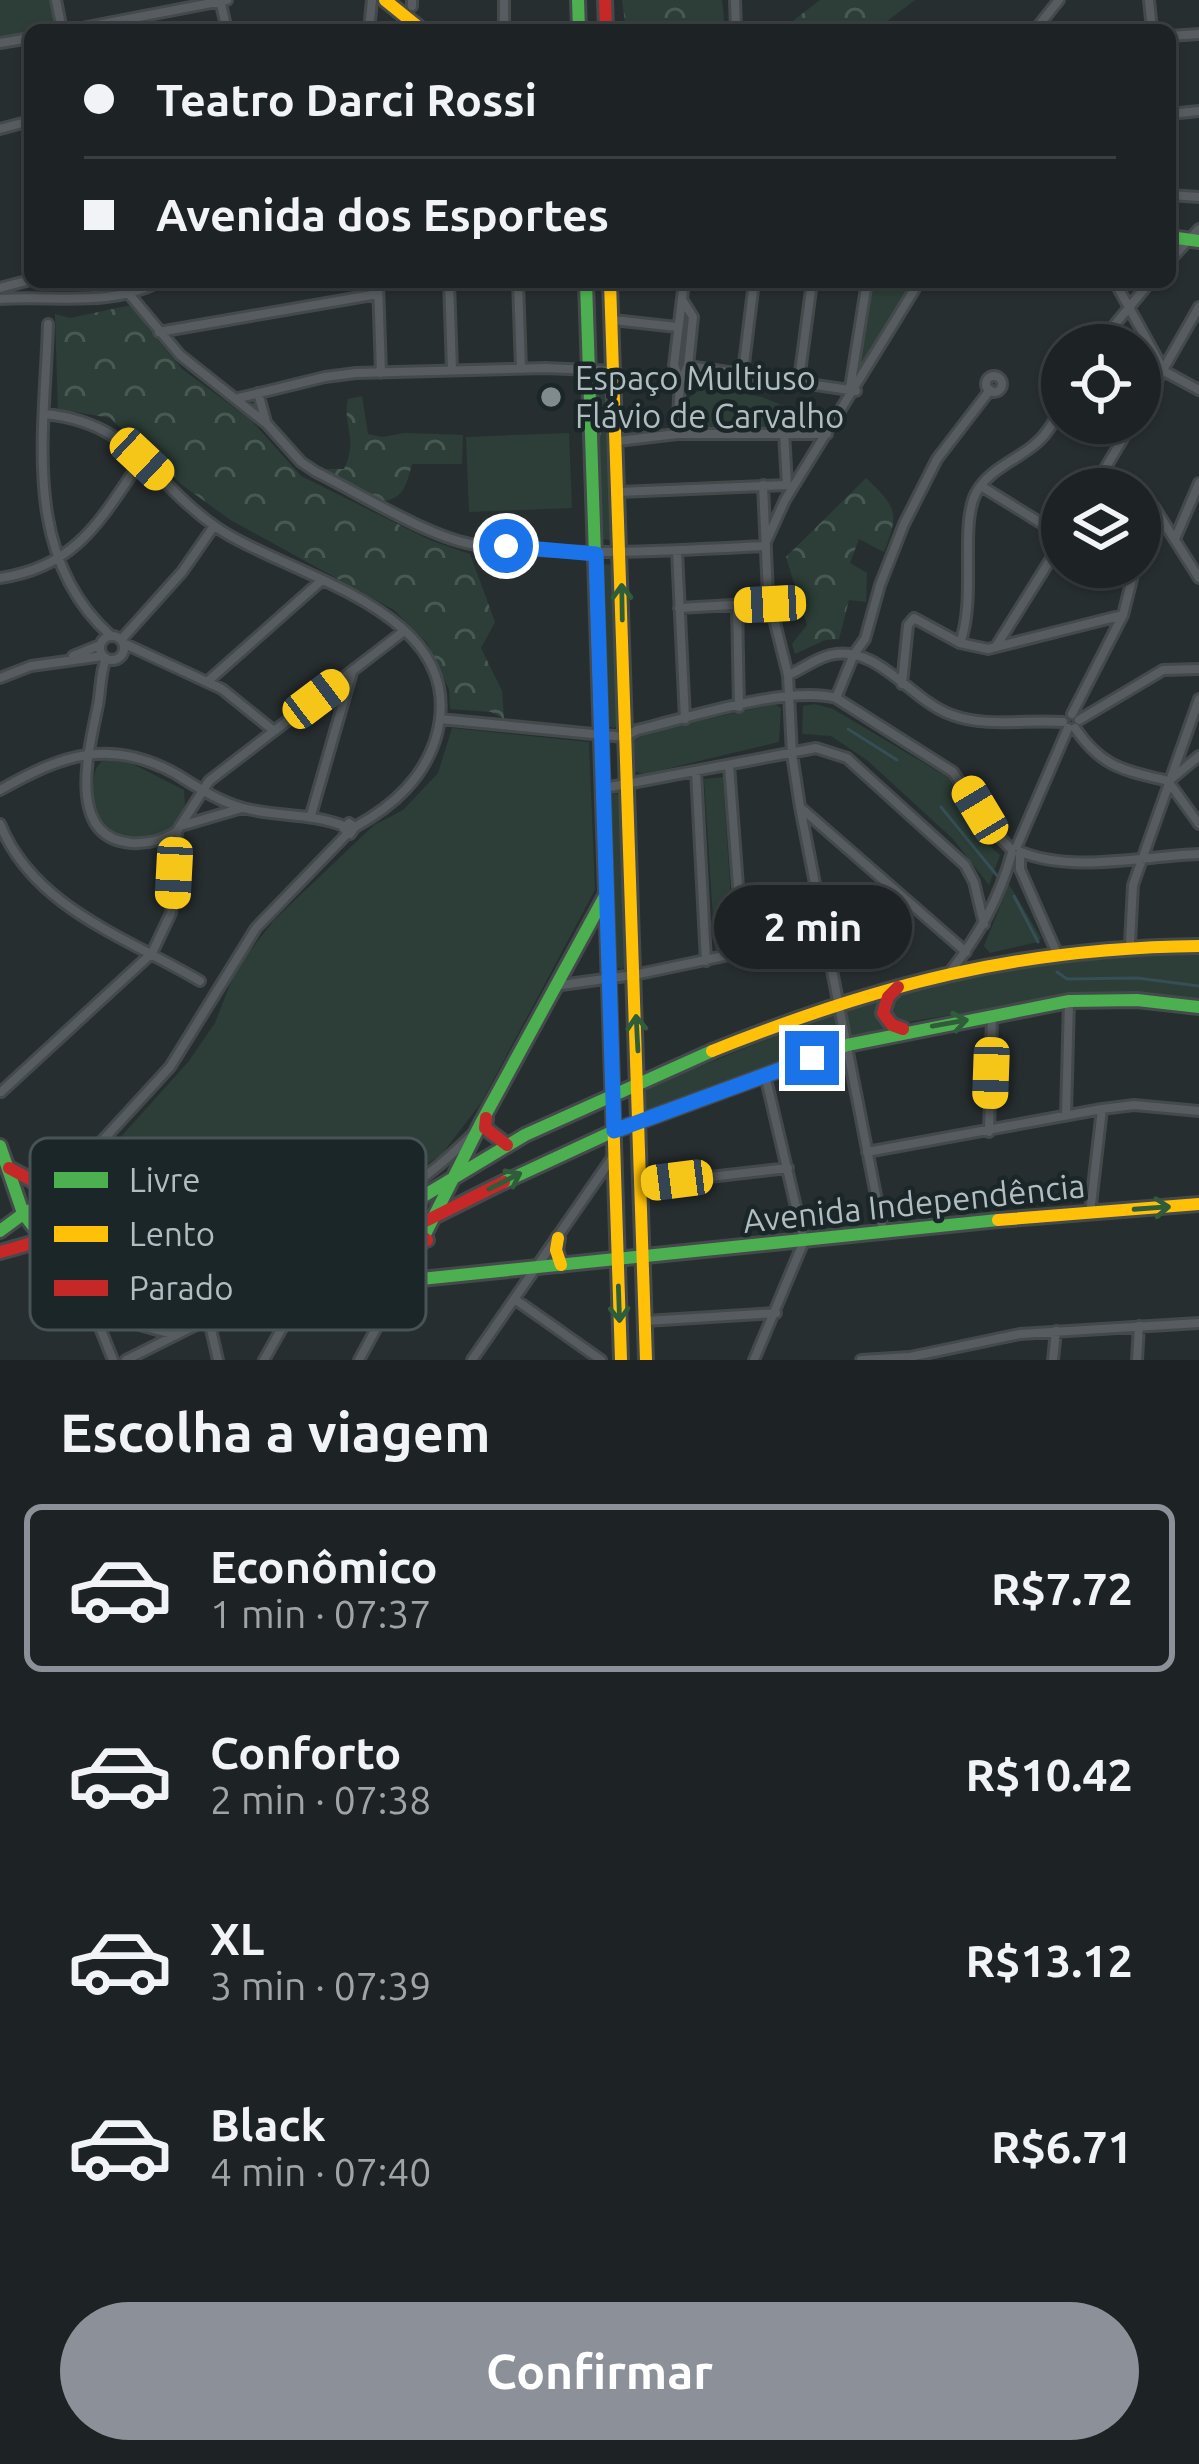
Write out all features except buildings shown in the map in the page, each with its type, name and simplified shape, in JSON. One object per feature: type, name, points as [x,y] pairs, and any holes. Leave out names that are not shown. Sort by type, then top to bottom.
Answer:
[{"type":"main road","points":[[385,0],[415,24]]},
{"type":"main road","points":[[586,288],[621,1360]]},
{"type":"main road","points":[[610,288],[646,1360]]},
{"type":"main road","points":[[427,1240],[478,1128],[561,985],[607,893]]},
{"type":"main road","points":[[426,1195],[507,1145],[640,1081],[838,1003],[1056,951],[1130,943],[1199,946]]},
{"type":"main road","points":[[899,987],[888,997],[884,1013],[892,1025],[906,1030]]},
{"type":"main road","points":[[426,1220],[614,1131],[847,1045],[1069,1001],[1199,1007]]},
{"type":"main road","points":[[488,1111],[485,1128],[507,1145]]},
{"type":"main road","points":[[0,1146],[30,1222]]},
{"type":"main road","points":[[7,1165],[30,1180]]},
{"type":"main road","points":[[457,1178],[468,1198]]},
{"type":"main road","points":[[15,1191],[27,1180]]},
{"type":"main road","name":"Avenida Independência","points":[[426,1278],[1199,1204]]},
{"type":"main road","points":[[0,1231],[30,1211]]},
{"type":"main road","points":[[558,1238],[561,1265]]},
{"type":"main road","points":[[0,1252],[30,1243]]},
{"type":"street","points":[[101,24],[223,0]]},
{"type":"street","points":[[1040,24],[1059,0]]},
{"type":"street","points":[[24,297],[26,288]]},
{"type":"street","points":[[0,299],[96,300],[147,288]]},
{"type":"street","points":[[378,288],[381,373]]},
{"type":"street","points":[[449,288],[452,371]]},
{"type":"street","points":[[518,288],[521,369]]},
{"type":"street","points":[[677,434],[680,382],[674,365],[683,288]]},
{"type":"street","points":[[743,372],[753,288]]},
{"type":"street","points":[[799,380],[811,288]]},
{"type":"street","points":[[853,389],[866,288]]},
{"type":"street","points":[[764,546],[785,500],[916,288]]},
{"type":"street","points":[[1118,288],[1164,371],[1199,390]]},
{"type":"street","points":[[1115,324],[1145,288]]},
{"type":"street","points":[[141,291],[148,317]]},
{"type":"street","points":[[158,332],[378,294]]},
{"type":"street","points":[[129,295],[202,375],[267,424],[310,468],[441,532],[478,545],[596,554],[764,546]]},
{"type":"street","points":[[680,382],[688,366],[693,317],[682,300]]},
{"type":"street","points":[[1161,376],[1199,308]]},
{"type":"street","points":[[613,320],[677,327]]},
{"type":"street","points":[[48,324],[44,508],[56,559],[75,593],[118,639],[207,682],[244,704],[274,730]]},
{"type":"street","points":[[688,366],[853,389]]},
{"type":"street","points":[[237,399],[325,377],[521,369],[616,371]]},
{"type":"street","points":[[836,698],[865,639],[904,524],[937,459],[990,390]]},
{"type":"street","points":[[258,394],[267,424]]},
{"type":"street","points":[[45,413],[101,426],[214,526],[379,607],[404,631],[431,670],[440,718],[428,759],[408,789],[348,829],[246,941],[170,1067],[105,1138]]},
{"type":"street","points":[[784,432],[785,500]]},
{"type":"street","points":[[618,441],[677,434],[829,434]]},
{"type":"street","points":[[960,643],[970,611],[971,507],[981,486],[1041,438]]},
{"type":"street","points":[[0,578],[56,559],[96,528],[142,459]]},
{"type":"street","points":[[1174,541],[1199,483]]},
{"type":"street","points":[[619,492],[787,484]]},
{"type":"street","points":[[763,485],[770,604],[788,675],[800,807],[884,1233]]},
{"type":"street","points":[[981,486],[1041,525]]},
{"type":"street","points":[[1161,522],[1199,578]]},
{"type":"street","points":[[214,526],[182,572],[103,653],[86,800],[100,828],[128,842],[158,841],[180,828],[244,808]]},
{"type":"street","points":[[677,551],[685,719]]},
{"type":"street","points":[[997,646],[1041,573]]},
{"type":"street","points":[[207,682],[322,580]]},
{"type":"street","points":[[948,975],[984,924],[1003,885],[1071,722],[1123,615],[1130,588]]},
{"type":"street","points":[[679,608],[770,604]]},
{"type":"street","points":[[736,605],[740,707]]},
{"type":"street","points":[[902,684],[910,620],[919,618],[960,643],[978,648],[1123,615]]},
{"type":"street","points":[[1,1092],[152,953],[171,913],[180,828],[202,790],[404,631]]},
{"type":"street","points":[[118,639],[120,657]]},
{"type":"street","points":[[0,677],[103,653],[154,659]]},
{"type":"street","points":[[788,675],[836,653],[854,655],[878,664],[931,705],[969,720],[1071,722],[1163,670],[1199,669]]},
{"type":"street","points":[[311,815],[352,672]]},
{"type":"street","points":[[440,718],[624,737],[637,730],[790,696],[836,698],[953,772],[991,828],[1016,850],[1045,860],[1079,861],[1199,854]]},
{"type":"street","points":[[316,699],[339,717]]},
{"type":"street","points":[[1130,943],[1133,885],[1199,699]]},
{"type":"street","points":[[1071,722],[1100,759],[1168,781],[1199,824]]},
{"type":"street","points":[[1182,746],[1198,756]]},
{"type":"street","points":[[605,788],[817,748],[847,758],[953,852],[974,882],[984,924]]},
{"type":"street","points":[[0,790],[42,768],[89,752],[118,752],[147,760],[244,808],[311,815],[348,829]]},
{"type":"street","points":[[1168,781],[1198,756]]},
{"type":"street","points":[[729,765],[743,954]]},
{"type":"street","points":[[696,771],[706,962]]},
{"type":"street","points":[[800,807],[966,952]]},
{"type":"street","points":[[0,824],[9,847],[40,887],[200,982]]},
{"type":"street","points":[[1016,850],[1025,884],[1056,951]]},
{"type":"street","points":[[1003,885],[1012,879],[1025,884]]},
{"type":"street","points":[[561,985],[706,962],[824,935]]},
{"type":"street","points":[[1066,1115],[1069,1001]]},
{"type":"street","points":[[988,1132],[992,1015]]},
{"type":"street","points":[[754,1360],[804,1241],[765,1076]]},
{"type":"street","points":[[867,1152],[1102,1109],[1156,1106],[1199,1111]]},
{"type":"street","points":[[1090,1213],[1102,1109]]},
{"type":"street","points":[[426,1178],[478,1128]]},
{"type":"street","points":[[472,1360],[615,1154]]},
{"type":"street","points":[[640,1185],[788,1168]]},
{"type":"street","points":[[516,1300],[601,1360]]},
{"type":"street","points":[[644,1321],[776,1313]]},
{"type":"street","points":[[861,1360],[910,1358],[1057,1330],[1199,1323]]},
{"type":"street","points":[[1137,1360],[1139,1326]]},
{"type":"street","points":[[99,1330],[113,1360]]},
{"type":"street","points":[[158,1330],[176,1335]]},
{"type":"street","points":[[125,1360],[186,1330]]},
{"type":"street","points":[[211,1330],[218,1360]]},
{"type":"street","points":[[264,1360],[281,1330]]},
{"type":"street","points":[[359,1360],[375,1330]]},
{"type":"street","points":[[1053,1360],[1057,1330]]},
{"type":"green space","points":[[0,0],[50,0],[51,24],[24,24],[24,32],[0,37]]},
{"type":"green space","points":[[622,0],[722,0],[724,24],[625,24]]},
{"type":"green space","points":[[820,0],[915,0],[883,24],[789,24]]},
{"type":"green space","points":[[869,288],[907,288],[863,363],[859,361]]},
{"type":"green space","points":[[136,304],[147,327],[182,369],[251,420],[301,476],[432,541],[470,554],[495,622],[481,648],[502,691],[504,719],[491,712],[450,709],[449,689],[427,643],[394,610],[229,519],[181,484],[110,418],[58,409],[55,314],[70,318]]},
{"type":"green space","points":[[593,379],[604,379],[608,385],[612,541],[600,538]]},
{"type":"green space","points":[[704,387],[762,397],[804,414],[808,428],[681,430],[683,402]]},
{"type":"green space","points":[[362,396],[368,434],[463,435],[462,464],[412,464],[401,493],[383,501],[328,473],[324,469],[344,469],[350,448],[348,399]]},
{"type":"green space","points":[[569,433],[572,508],[469,512],[466,437]]},
{"type":"green space","points":[[866,478],[884,496],[893,519],[884,552],[859,539],[850,563],[867,573],[866,602],[849,600],[839,639],[795,654],[792,644],[807,625],[786,557]]},
{"type":"green space","points":[[602,564],[613,565],[618,724],[614,728],[606,725]]},
{"type":"green space","points":[[775,704],[781,708],[779,742],[645,774],[632,771],[628,742],[635,735]]},
{"type":"green space","points":[[803,706],[833,709],[951,779],[965,798],[981,838],[1000,855],[989,885],[953,839],[868,761],[831,736],[802,734]]},
{"type":"green space","points":[[452,728],[589,742],[595,890],[481,1103],[442,1154],[426,1164],[426,1138],[120,1138],[189,1061],[215,1023],[236,969],[274,920],[374,825],[403,810],[438,773]]},
{"type":"green space","points":[[102,761],[135,765],[184,790],[185,805],[173,832],[128,838],[105,829],[93,805],[94,779]]},
{"type":"green space","points":[[723,777],[734,945],[715,951],[704,779]]},
{"type":"green space","points":[[617,794],[621,799],[626,965],[622,969],[613,966],[608,799]]},
{"type":"green space","points":[[1009,884],[1041,938],[990,953],[984,946]]},
{"type":"green space","points":[[1173,947],[1199,950],[1199,1000],[1078,994],[914,1021],[647,1110],[642,1101],[648,1087],[812,1022],[937,980],[1027,959]]},
{"type":"waterway","points":[[848,729],[897,760]]},
{"type":"waterway","points":[[941,807],[999,878]]},
{"type":"waterway","points":[[1014,896],[1038,942]]},
{"type":"waterway","points":[[1057,972],[1067,979],[1137,978],[1199,986]]},
{"type":"traffic: fast","points":[[578,0],[579,24]]},
{"type":"traffic: fast","points":[[1176,238],[1199,241]]},
{"type":"traffic: fast","points":[[586,288],[606,893]]},
{"type":"traffic: fast","points":[[426,1232],[605,896]]},
{"type":"traffic: fast","points":[[504,1182],[614,1131],[847,1045],[1069,1001],[1137,1000],[1199,1007]]},
{"type":"traffic: fast","points":[[426,1195],[525,1135],[712,1051]]},
{"type":"traffic: fast","points":[[0,1146],[30,1222]]},
{"type":"traffic: fast","points":[[0,1231],[30,1210]]},
{"type":"traffic: fast","points":[[426,1278],[998,1220]]},
{"type":"traffic: slow","points":[[385,0],[415,24]]},
{"type":"traffic: slow","points":[[610,288],[646,1360]]},
{"type":"traffic: slow","points":[[606,893],[621,1360]]},
{"type":"traffic: slow","points":[[712,1051],[833,1007],[951,974],[1070,954],[1199,946]]},
{"type":"traffic: slow","points":[[998,1220],[1199,1204]]},
{"type":"traffic: slow","points":[[558,1238],[561,1265]]},
{"type":"traffic: jam","points":[[605,0],[606,24]]},
{"type":"traffic: jam","points":[[898,987],[888,997],[883,1013],[892,1025],[903,1029]]},
{"type":"traffic: jam","points":[[486,1118],[485,1128],[507,1145]]},
{"type":"traffic: jam","points":[[9,1168],[30,1179]]},
{"type":"traffic: jam","points":[[426,1221],[504,1182]]},
{"type":"traffic: jam","points":[[0,1252],[30,1244]]},
{"type":"place","name":"Espaço Multiuso Flávio de Carvalho","points":[[551,397]]},
{"type":"route","points":[[506,546],[596,554],[614,1131],[812,1058]]}]
